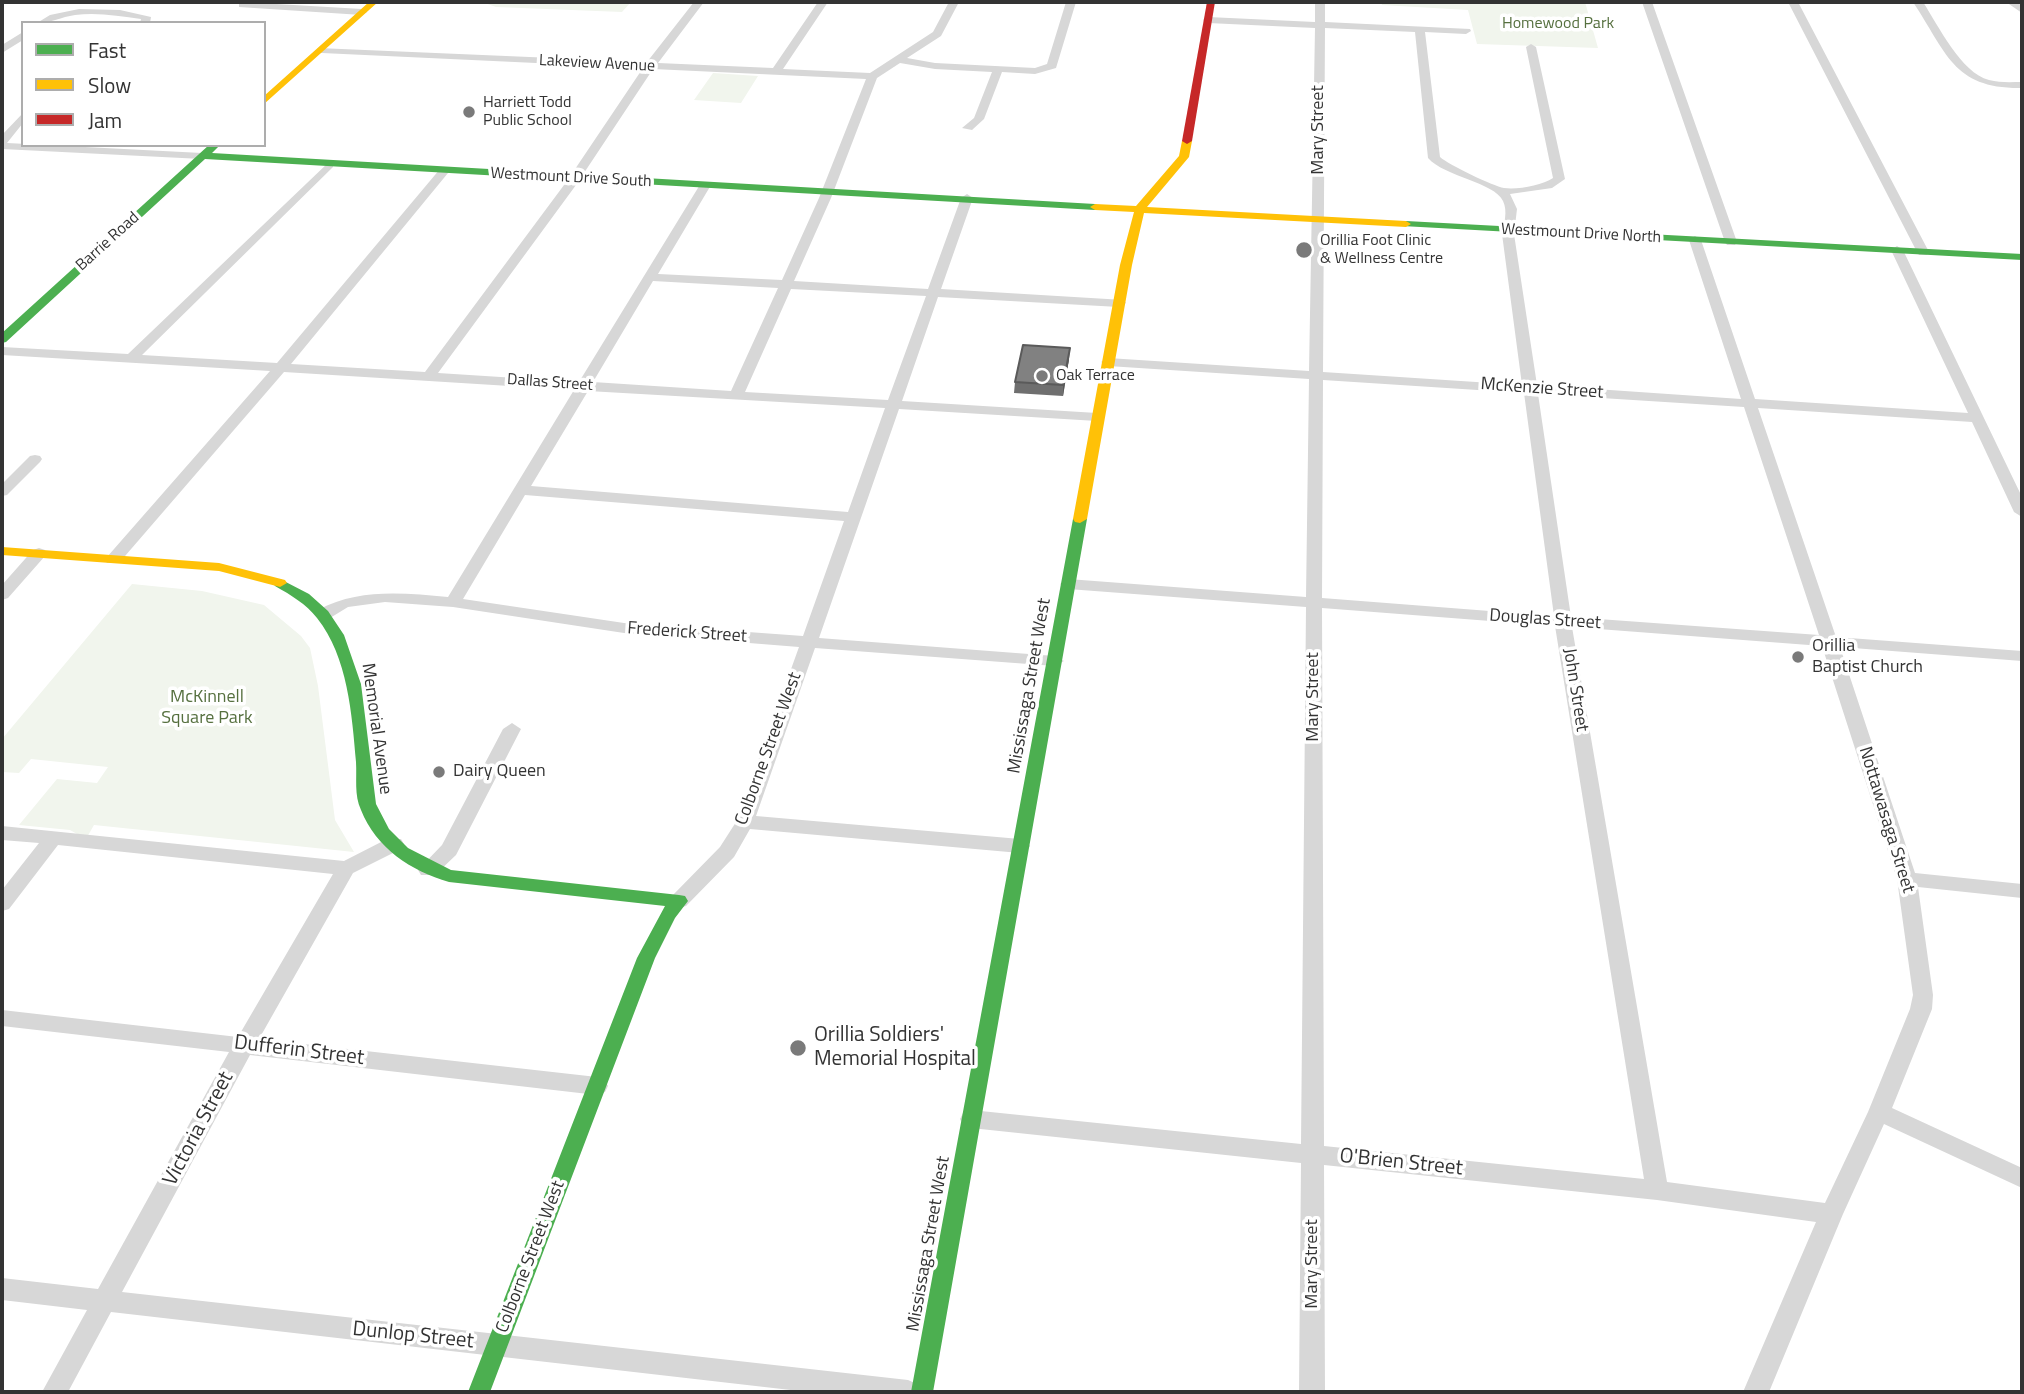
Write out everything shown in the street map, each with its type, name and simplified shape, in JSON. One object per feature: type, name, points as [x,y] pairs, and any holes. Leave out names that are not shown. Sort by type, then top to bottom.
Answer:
[{"type":"street","points":[[430,376],[576,178],[649,67],[699,2]]},
{"type":"street","points":[[775,72],[823,2]]},
{"type":"street","points":[[736,396],[828,191],[872,76],[937,34],[954,2]]},
{"type":"street","points":[[897,59],[935,66],[1035,71],[1052,66],[1071,2]]},
{"type":"street","name":"Mississaga Street West","points":[[922,1392],[1119,303],[1140,208],[1184,157],[1211,2]]},
{"type":"street","name":"Mary Street","points":[[1312,1392],[1314,604],[1320,2]]},
{"type":"street","points":[[1647,2],[1731,242]]},
{"type":"street","points":[[1793,2],[1923,252]]},
{"type":"street","points":[[1918,2],[1959,62],[1976,79],[1993,84],[2022,85]]},
{"type":"street","points":[[2011,2],[2022,10]]},
{"type":"street","points":[[244,4],[368,7]]},
{"type":"street","points":[[266,100],[368,7]]},
{"type":"street","points":[[48,21],[74,12],[130,14],[146,17],[145,21]]},
{"type":"street","points":[[1208,20],[1466,32]]},
{"type":"street","points":[[1420,30],[1434,158],[1448,169],[1500,192],[1548,186],[1559,179],[1531,47]]},
{"type":"street","points":[[2,50],[21,36]]},
{"type":"street","name":"Lakeview Avenue","points":[[322,51],[872,76]]},
{"type":"street","points":[[968,128],[979,119],[998,69]]},
{"type":"street","points":[[2,144],[21,119]]},
{"type":"street","name":"Westmount Drive South","points":[[2,144],[21,145]]},
{"type":"street","name":"Westmount Drive South","points":[[70,147],[209,151],[329,165],[1140,208]]},
{"type":"street","name":"Barrie Road","points":[[2,338],[209,151]]},
{"type":"street","points":[[133,357],[329,165]]},
{"type":"street","points":[[113,559],[282,366],[444,172]]},
{"type":"street","points":[[453,602],[705,185]]},
{"type":"street","name":"John Street","points":[[1500,192],[1508,199],[1510,206],[1508,230],[1563,621],[1657,1190]]},
{"type":"street","name":"Colborne Street West","points":[[479,1392],[646,958],[668,914],[727,852],[745,822],[891,405],[967,198]]},
{"type":"street","name":"Westmount Drive North","points":[[1140,208],[2022,257]]},
{"type":"street","name":"Nottawasaga Street","points":[[1695,240],[1907,879],[1923,995],[1915,1027],[1879,1112],[1830,1214],[1756,1392]]},
{"type":"street","points":[[1897,250],[2022,512]]},
{"type":"street","points":[[650,277],[1119,303]]},
{"type":"street","name":"Dallas Street","points":[[2,351],[1097,417]]},
{"type":"street","name":"McKenzie Street","points":[[1108,362],[1977,418]]},
{"type":"street","points":[[2,492],[35,459]]},
{"type":"street","points":[[521,489],[852,517]]},
{"type":"street","name":"Memorial Avenue","points":[[2,551],[215,567],[277,582],[303,596],[324,614],[337,632],[350,671],[368,806],[405,857],[428,870],[449,876],[679,901]]},
{"type":"street","points":[[2,595],[39,553]]},
{"type":"street","name":"Douglas Street","points":[[1068,584],[2022,656]]},
{"type":"street","name":"Frederick Street","points":[[324,614],[358,599],[385,597],[453,602],[624,628],[1055,661]]},
{"type":"street","points":[[428,870],[456,838],[512,729]]},
{"type":"street","points":[[745,822],[1020,846]]},
{"type":"street","points":[[2,833],[346,868],[394,844]]},
{"type":"street","points":[[2,904],[53,839]]},
{"type":"street","name":"Victoria Street","points":[[55,1392],[245,1044],[346,868]]},
{"type":"street","points":[[1907,879],[2022,891]]},
{"type":"street","name":"Dufferin Street","points":[[2,1018],[597,1086]]},
{"type":"street","points":[[1879,1112],[2022,1178]]},
{"type":"street","name":"O'Brien Street","points":[[971,1119],[1657,1190],[1830,1214]]},
{"type":"street","name":"Dunlop Street","points":[[2,1289],[908,1392]]},
{"type":"green space","points":[[482,2],[631,2],[622,12],[496,7]]},
{"type":"green space","name":"Homewood Park","points":[[1381,2],[1585,2],[1598,48],[1477,44],[1468,10],[1382,5]]},
{"type":"green space","points":[[713,73],[758,76],[741,103],[694,100]]},
{"type":"green space","name":"McKinnell Square Park","points":[[132,584],[202,591],[264,605],[301,636],[310,648],[318,686],[335,820],[354,852],[94,825],[86,839],[70,830],[19,825],[57,779],[97,783],[108,767],[31,759],[19,773],[2,772],[2,739]]},
{"type":"building","name":"Oak Terrace","points":[[1023,345],[1070,348],[1063,385],[1015,382]]},
{"type":"traffic: fast","points":[[2,339],[213,147]]},
{"type":"traffic: fast","points":[[202,156],[1095,207]]},
{"type":"traffic: fast","points":[[1406,224],[2022,257]]},
{"type":"traffic: fast","points":[[922,1392],[1080,519]]},
{"type":"traffic: fast","points":[[280,583],[304,597],[322,614],[336,635],[346,659],[358,710],[369,810],[383,834],[412,860],[449,876],[679,901]]},
{"type":"traffic: fast","points":[[479,1392],[646,958],[668,914],[679,901]]},
{"type":"traffic: slow","points":[[266,99],[374,2]]},
{"type":"traffic: slow","points":[[1080,519],[1126,265],[1140,208],[1184,157],[1187,141]]},
{"type":"traffic: slow","points":[[1095,207],[1406,224]]},
{"type":"traffic: slow","points":[[2,551],[219,567],[280,583]]},
{"type":"traffic: jam","points":[[1187,141],[1211,2]]},
{"type":"place","name":"Harriett Todd Public School","points":[[469,112]]},
{"type":"place","name":"Orillia Foot Clinic & Wellness Centre","points":[[1304,250]]},
{"type":"place","name":"Oak Terrace","points":[[1042,376]]},
{"type":"place","name":"Orillia Baptist Church","points":[[1798,657]]},
{"type":"place","name":"Dairy Queen","points":[[439,772]]},
{"type":"place","name":"Orillia Soldiers' Memorial Hospital","points":[[798,1048]]}]
